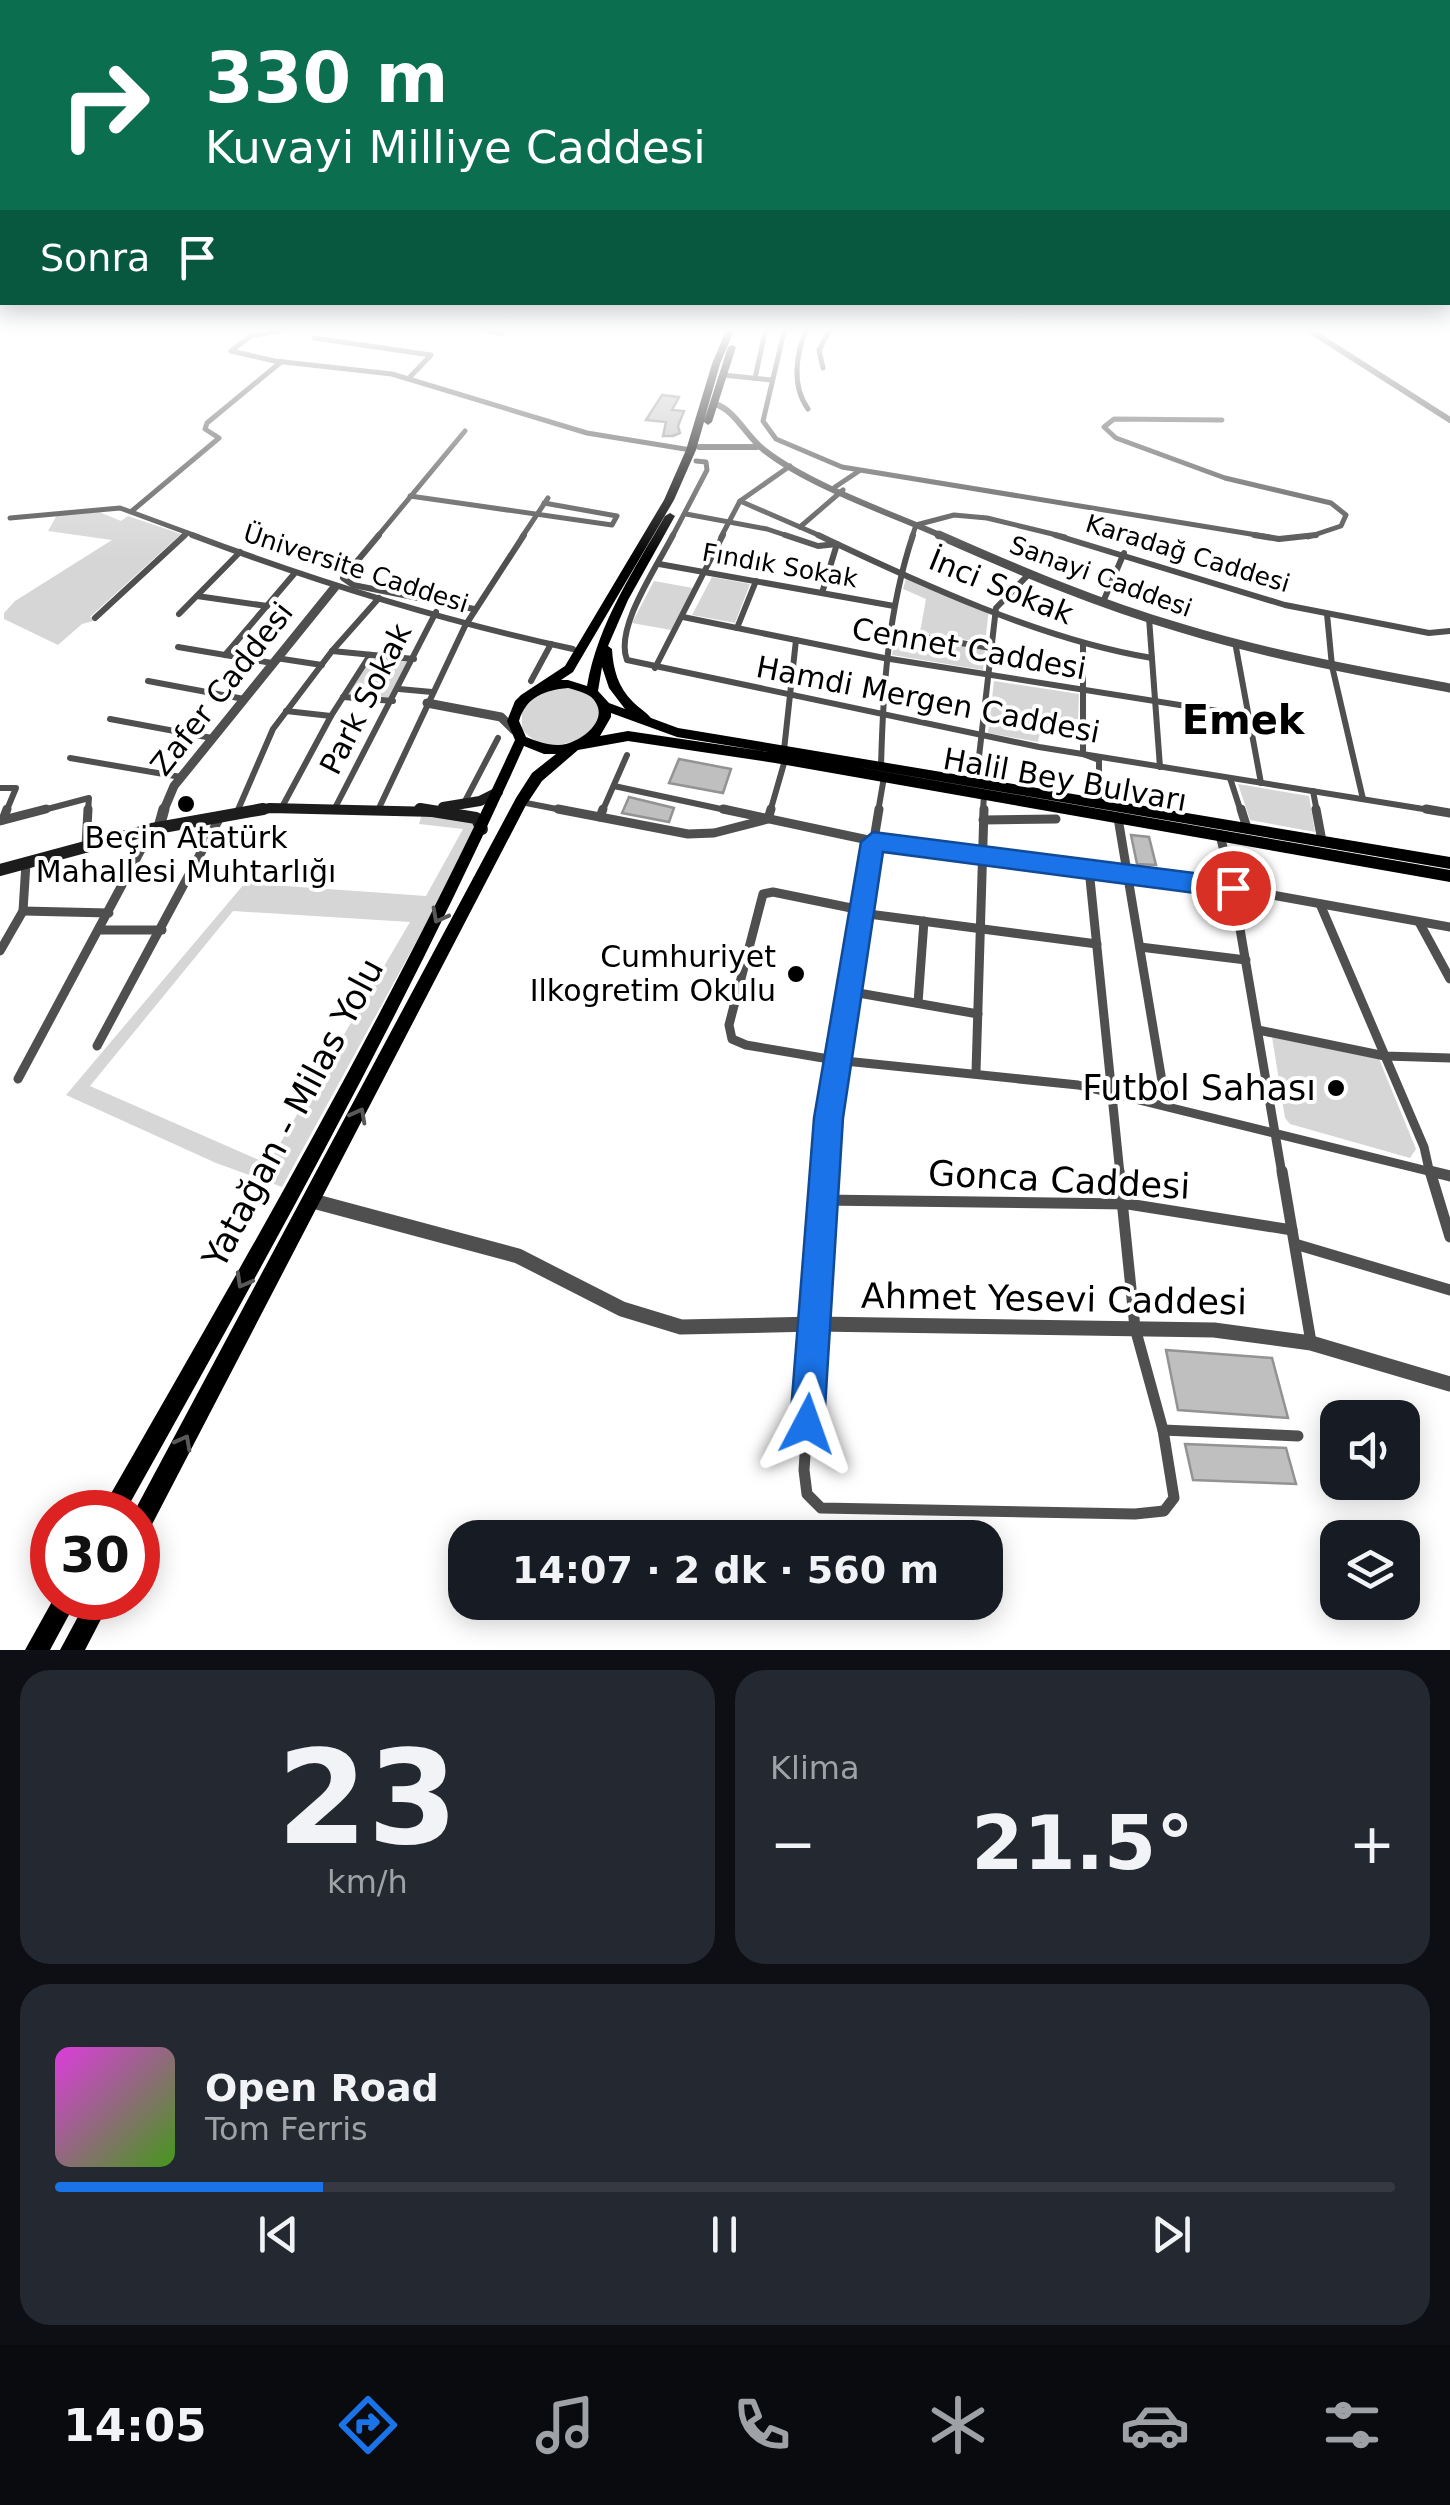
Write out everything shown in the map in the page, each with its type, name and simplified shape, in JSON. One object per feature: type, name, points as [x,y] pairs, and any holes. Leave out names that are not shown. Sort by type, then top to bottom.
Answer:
[{"type":"highway","points":[[673,738],[628,736],[544,750],[518,735],[514,714],[536,685],[569,669],[592,635],[695,453],[706,405]]},
{"type":"highway","points":[[592,690],[607,636],[715,405]]},
{"type":"highway","points":[[607,636],[606,670],[616,692],[673,738]]},
{"type":"highway","points":[[536,685],[568,684],[592,690],[605,706],[673,738]]},
{"type":"highway","points":[[521,802],[536,777],[603,726],[605,706]]},
{"type":"highway","name":"Yatağan - Milas Yolu","points":[[126,1490],[290,1196],[482,829],[518,735]]},
{"type":"highway","points":[[521,802],[551,771],[587,750],[608,743],[673,738]]},
{"type":"highway","name":"Halil Bey Bulvarı","points":[[673,738],[1450,863]]},
{"type":"highway","name":"Halil Bey Bulvarı","points":[[979,788],[1118,818],[1450,876]]},
{"type":"highway","name":"Yatağan - Milas Yolu","points":[[158,1490],[521,802]]},
{"type":"highway","points":[[37,1650],[54,1620]]},
{"type":"highway","points":[[72,1650],[88,1620]]},
{"type":"main road","points":[[419,809],[463,805],[498,792]]},
{"type":"main road","points":[[0,870],[156,828],[221,814],[282,807],[419,809],[469,815],[481,822],[482,829]]},
{"type":"street","points":[[132,512],[219,438],[205,429],[207,422],[228,405]]},
{"type":"street","points":[[495,405],[587,434],[695,453]]},
{"type":"street","name":"Sanayi Caddesi","points":[[719,405],[726,407],[736,425],[757,447],[790,466],[1029,574],[1149,618],[1235,642],[1332,666],[1450,688]]},
{"type":"street","points":[[767,405],[763,421],[776,439],[859,471],[1279,540],[1304,538],[1341,526],[1346,514],[1331,504],[1225,478],[1116,438],[1104,427],[1104,423],[1114,419],[1222,420]]},
{"type":"street","points":[[806,405],[808,409]]},
{"type":"street","points":[[1427,405],[1450,420]]},
{"type":"street","points":[[465,431],[343,580],[474,609]]},
{"type":"street","name":"Sanayi Caddesi","points":[[695,453],[757,447]]},
{"type":"street","name":"Hamdi Mergen Caddesi","points":[[695,453],[708,466],[630,620],[622,648],[626,660],[981,736],[1450,813]]},
{"type":"street","points":[[655,668],[740,501],[790,466]]},
{"type":"street","points":[[800,526],[859,471]]},
{"type":"street","points":[[380,808],[474,609],[537,515],[546,501],[618,516],[612,525],[537,515],[410,496]]},
{"type":"street","name":"İnci Sokak","points":[[740,501],[1083,644],[1152,658]]},
{"type":"street","name":"Üniversite Caddesi","points":[[10,518],[82,509],[132,512],[335,588],[436,612],[465,626],[573,649]]},
{"type":"street","name":"İnci Sokak","points":[[686,514],[774,531],[800,544],[824,548],[838,544]]},
{"type":"street","name":"Karadağ Caddesi","points":[[916,524],[954,515],[978,516],[1124,553],[1270,600],[1429,633],[1450,632]]},
{"type":"street","points":[[916,524],[900,570],[884,658],[882,772],[836,1060],[821,1200],[804,1470],[812,1503],[830,1511],[1164,1511],[1174,1498],[1162,1430],[1136,1328],[1089,869]]},
{"type":"street","points":[[94,618],[187,534]]},
{"type":"street","points":[[822,593],[838,544]]},
{"type":"street","points":[[179,614],[240,552]]},
{"type":"street","points":[[1103,602],[1124,553]]},
{"type":"street","name":"Fındık Sokak","points":[[659,564],[894,606]]},
{"type":"street","points":[[225,656],[294,574]]},
{"type":"street","points":[[976,1072],[983,820],[979,788],[981,736],[996,608],[1029,574]]},
{"type":"street","points":[[737,628],[756,581]]},
{"type":"street","name":"Zafer Caddesi","points":[[156,828],[167,796],[335,588]]},
{"type":"street","points":[[197,596],[267,606]]},
{"type":"street","points":[[237,812],[274,729],[332,651],[379,598]]},
{"type":"street","name":"Park Sokak","points":[[336,806],[436,612]]},
{"type":"street","points":[[1327,614],[1332,666],[1363,799]]},
{"type":"street","name":"Cennet Caddesi","points":[[683,618],[884,658],[1249,716]]},
{"type":"street","points":[[1149,618],[1160,767]]},
{"type":"street","points":[[889,631],[991,648]]},
{"type":"street","points":[[768,819],[784,755],[796,640]]},
{"type":"street","points":[[1235,642],[1261,783]]},
{"type":"street","points":[[536,685],[551,644]]},
{"type":"street","points":[[1083,644],[1084,754],[1099,760],[1099,804]]},
{"type":"street","points":[[178,647],[225,656],[322,664]]},
{"type":"street","points":[[332,651],[414,659]]},
{"type":"street","points":[[282,807],[331,716],[370,655]]},
{"type":"street","points":[[148,681],[244,699]]},
{"type":"street","points":[[399,689],[501,718],[518,735]]},
{"type":"street","points":[[343,697],[393,701]]},
{"type":"street","points":[[482,712],[503,711],[520,702]]},
{"type":"street","points":[[286,711],[331,716]]},
{"type":"street","points":[[110,719],[212,738]]},
{"type":"street","points":[[463,805],[498,738]]},
{"type":"street","points":[[600,816],[627,755]]},
{"type":"street","points":[[70,758],[181,778]]},
{"type":"street","points":[[1230,778],[1247,828]]},
{"type":"street","points":[[614,786],[873,842],[1233,888],[1450,927]]},
{"type":"street","points":[[0,788],[16,788],[2,820]]},
{"type":"street","points":[[1313,791],[1322,841]]},
{"type":"street","points":[[2,820],[90,798],[86,846]]},
{"type":"street","points":[[521,802],[697,834],[768,819]]},
{"type":"street","points":[[96,1046],[162,930],[221,814]]},
{"type":"street","points":[[1118,818],[1166,1105]]},
{"type":"street","name":"Halil Bey Bulvarı","points":[[983,820],[1056,819]]},
{"type":"street","points":[[18,1080],[156,828]]},
{"type":"street","points":[[1220,835],[1233,888],[1312,1342]]},
{"type":"street","points":[[0,952],[23,911],[26,863]]},
{"type":"street","points":[[1097,944],[861,911],[773,892],[763,894],[729,1034],[735,1042],[836,1060],[976,1072],[1112,1092],[1450,1176]]},
{"type":"street","points":[[1320,904],[1432,1173],[1450,1237]]},
{"type":"street","points":[[23,911],[109,913]]},
{"type":"street","points":[[918,1003],[924,921]]},
{"type":"street","points":[[1420,922],[1450,979]]},
{"type":"street","points":[[100,930],[162,930]]},
{"type":"street","points":[[1140,948],[1246,960]]},
{"type":"street","points":[[847,991],[978,1014]]},
{"type":"street","points":[[1258,1030],[1385,1056],[1450,1058]]},
{"type":"street","name":"Gonca Caddesi","points":[[821,1200],[1123,1205],[1292,1230]]},
{"type":"street","name":"Ahmet Yesevi Caddesi","points":[[313,1201],[518,1256],[622,1309],[662,1323],[701,1329],[814,1324],[1214,1330],[1312,1342],[1450,1384]]},
{"type":"street","points":[[1294,1244],[1450,1290]]},
{"type":"street","points":[[1162,1430],[1298,1436]]},
{"type":"shaded area","points":[[97,511],[121,521],[128,516],[181,534],[90,617],[97,620],[82,624],[58,645],[4,619],[4,613],[15,601],[112,540],[48,531],[57,515]]},
{"type":"shaded area","points":[[907,575],[989,608],[985,643],[920,632],[926,599],[903,589]]},
{"type":"shaded area","points":[[712,577],[750,584],[735,623],[692,615]]},
{"type":"shaded area","points":[[654,581],[693,588],[671,630],[632,623]]},
{"type":"shaded area","points":[[896,635],[985,649],[983,670],[892,655]]},
{"type":"shaded area","points":[[370,655],[414,659],[393,701],[343,697]]},
{"type":"shaded area","points":[[994,681],[1079,694],[1078,719],[1047,725],[1038,742],[988,733]]},
{"type":"shaded area","points":[[565,688],[583,691],[594,698],[597,727],[569,743],[540,743],[522,729],[522,710],[539,694]]},
{"type":"shaded area","points":[[1238,784],[1309,796],[1315,832],[1250,820]]},
{"type":"shaded area","points":[[422,814],[470,818],[478,829],[282,1187],[216,1163],[66,1095],[245,883],[426,896],[463,829],[419,824]],"holes":[[[233,911],[410,922],[268,1164],[90,1086]]]},
{"type":"shaded area","name":"Futbol Sahası","points":[[1272,1037],[1379,1059],[1416,1149],[1410,1158],[1290,1124],[1285,1118]]},
{"type":"building","points":[[656,405],[675,405],[672,410],[684,411],[678,426],[680,433],[673,436],[663,436],[666,422],[646,420]]},
{"type":"building","points":[[679,759],[731,769],[723,793],[669,783]]},
{"type":"building","points":[[629,797],[674,808],[669,822],[622,813]]},
{"type":"building","points":[[1131,835],[1149,837],[1156,865],[1137,864]]},
{"type":"building","points":[[1166,1350],[1272,1358],[1288,1418],[1178,1410]]},
{"type":"building","points":[[1185,1444],[1286,1448],[1296,1484],[1193,1480]]},
{"type":"place","name":"Beçin Atatürk Mahallesi Muhtarlığı","points":[[186,804]]},
{"type":"place","name":"Cumhuriyet Ilkogretim Okulu","points":[[796,974]]},
{"type":"place","name":"Futbol Sahası","points":[[1336,1088]]},
{"type":"district","name":"Emek","points":[[1243,720]]},
{"type":"route","points":[[807,1424],[828,1118],[873,842],[1233,888]]}]
